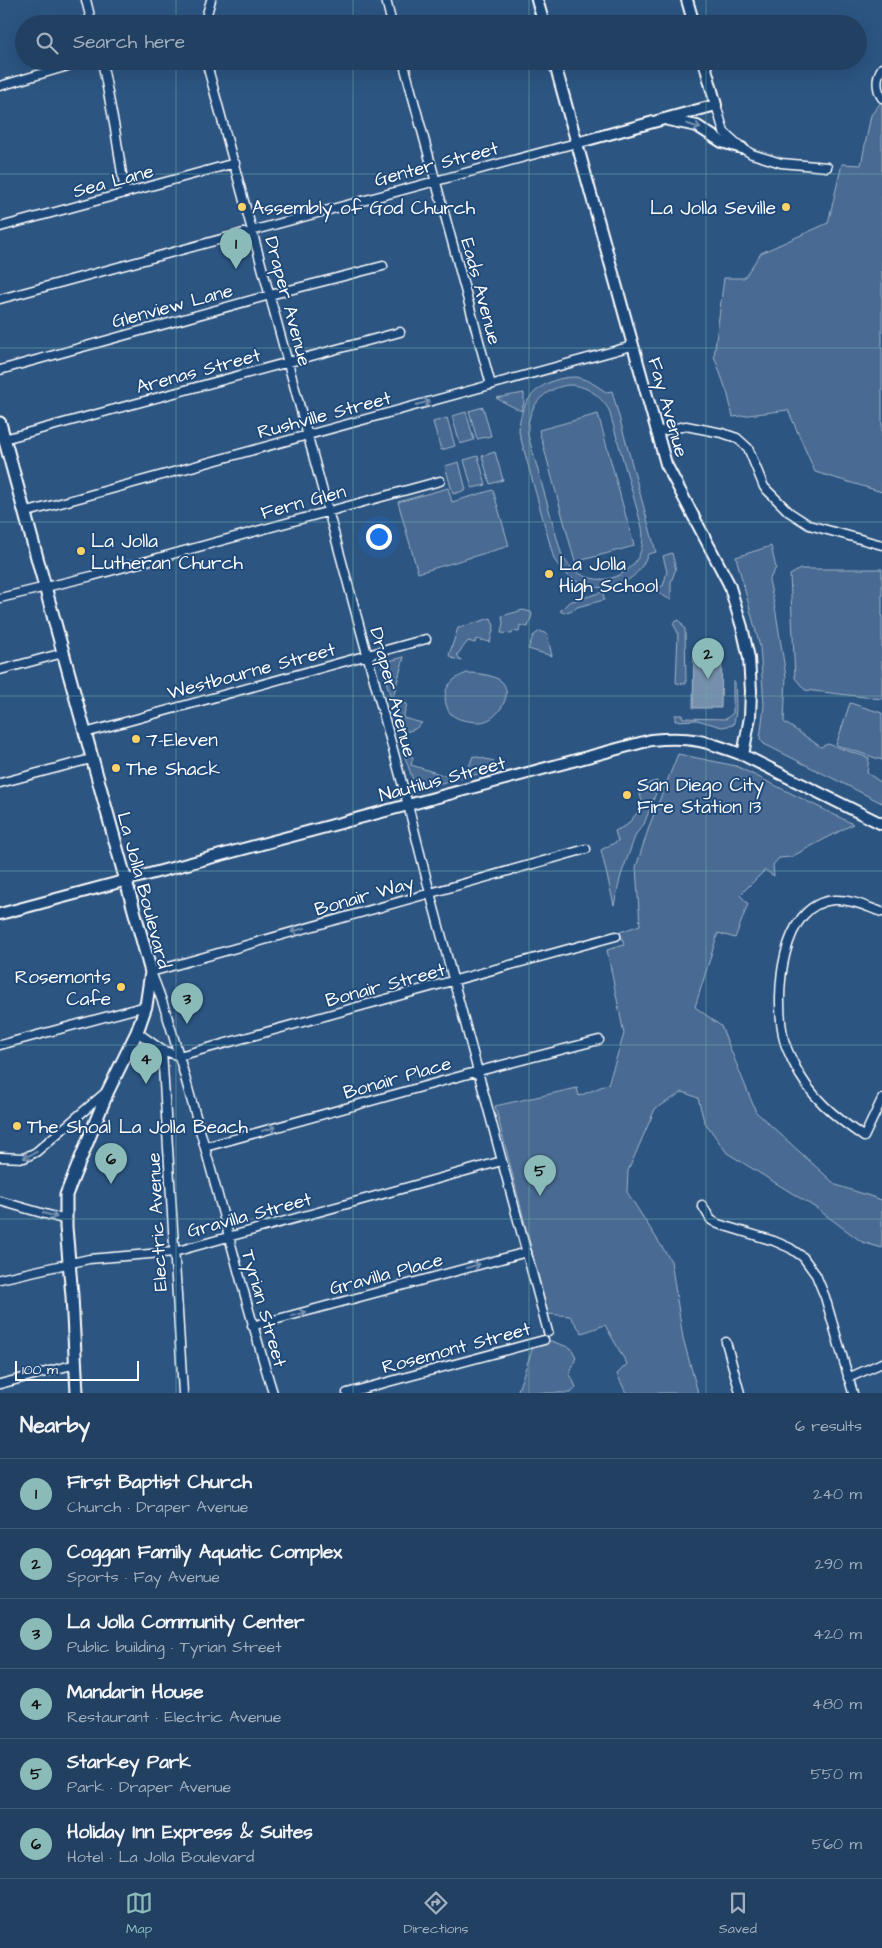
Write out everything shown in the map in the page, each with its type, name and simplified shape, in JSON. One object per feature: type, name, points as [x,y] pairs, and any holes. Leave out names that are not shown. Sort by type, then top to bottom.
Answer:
[{"type":"main road","name":"La Jolla Boulevard","points":[[0,424],[151,972],[146,1006],[108,1091],[68,1186],[66,1195],[77,1393]]},
{"type":"street","points":[[86,0],[90,15]]},
{"type":"street","points":[[207,15],[212,0]]},
{"type":"street","points":[[386,0],[390,15]]},
{"type":"street","points":[[537,0],[541,15]]},
{"type":"street","points":[[687,0],[691,15]]},
{"type":"street","points":[[882,68],[878,79],[878,90],[882,98]]},
{"type":"street","points":[[0,86],[54,70]]},
{"type":"street","points":[[104,70],[125,193]]},
{"type":"street","name":"Draper Avenue","points":[[209,70],[329,511],[408,805],[453,982],[548,1332]]},
{"type":"street","name":"Eads Avenue","points":[[405,70],[491,385]]},
{"type":"street","name":"Fay Avenue","points":[[556,70],[666,464],[729,584],[742,627],[749,658],[751,691],[750,717],[743,755]]},
{"type":"street","points":[[706,70],[724,132],[742,148]]},
{"type":"street","name":"Genter Street","points":[[0,299],[716,105]]},
{"type":"street","points":[[662,119],[697,126],[722,142],[742,148],[767,160],[827,167]]},
{"type":"street","name":"Sea Lane","points":[[0,227],[235,163]]},
{"type":"street","name":"Glenview Lane","points":[[0,370],[270,295],[383,266]]},
{"type":"street","name":"Arenas Street","points":[[4,439],[400,332]]},
{"type":"street","name":"Rushville Street","points":[[24,513],[632,346]]},
{"type":"street","points":[[656,432],[686,426],[737,438],[748,448],[764,487],[789,512],[809,525],[882,545]]},
{"type":"street","name":"Fern Glen","points":[[0,598],[46,588],[440,481]]},
{"type":"street","name":"Westbourne Street","points":[[85,733],[426,639]]},
{"type":"street","points":[[0,670],[63,654]]},
{"type":"street","name":"Nautilus Street","points":[[0,914],[651,740],[695,739],[743,755],[882,824]]},
{"type":"street","points":[[0,783],[91,758]]},
{"type":"street","name":"Bonair Way","points":[[151,972],[586,849]]},
{"type":"street","points":[[882,912],[856,903],[833,900],[818,904],[808,911],[794,930],[779,980],[779,1007],[783,1037],[794,1065],[816,1098],[838,1119],[864,1137],[882,1099]]},
{"type":"street","name":"Bonair Street","points":[[179,1056],[616,936]]},
{"type":"street","name":"Tyrian Street","points":[[151,972],[162,998],[179,1056],[252,1326],[273,1393]]},
{"type":"street","points":[[0,1045],[146,1006]]},
{"type":"street","points":[[136,1032],[162,1050],[179,1056]]},
{"type":"street","name":"Bonair Place","points":[[205,1147],[478,1071],[599,1040]]},
{"type":"street","name":"Electric Avenue","points":[[162,1050],[184,1393]]},
{"type":"street","points":[[0,1157],[24,1158],[36,1152],[108,1091]]},
{"type":"street","name":"Gravilla Street","points":[[0,1279],[89,1259],[174,1252],[502,1161]]},
{"type":"street","points":[[0,1200],[66,1220]]},
{"type":"street","points":[[702,1205],[711,1220],[718,1224],[774,1241],[790,1248],[803,1258],[816,1275],[825,1297],[853,1393]]},
{"type":"street","name":"Gravilla Place","points":[[252,1326],[527,1252]]},
{"type":"street","name":"Rosemont Street","points":[[347,1393],[544,1340]]},
{"type":"street","points":[[726,1342],[740,1393]]},
{"type":"street","points":[[848,1378],[882,1363]]},
{"type":"street","points":[[0,1384],[76,1364]]},
{"type":"shaded area","points":[[882,101],[882,492],[815,472],[788,410],[733,417],[728,395],[714,356],[724,278],[744,278],[761,253],[828,223],[842,164],[861,165],[871,115]]},
{"type":"shaded area","points":[[576,377],[589,381],[606,392],[612,391],[656,552],[648,554],[640,568],[630,579],[604,588],[576,581],[564,572],[554,559],[519,432],[523,409],[528,400],[543,385],[564,378]],"holes":[[[575,385],[592,392],[601,399],[609,410],[642,527],[642,544],[637,559],[628,570],[616,577],[602,579],[587,577],[574,569],[562,556],[528,435],[528,426],[533,409],[543,396],[559,387]]]},
{"type":"shaded area","points":[[524,393],[524,403],[521,411],[496,398]]},
{"type":"shaded area","points":[[483,407],[491,436],[477,439],[469,411]]},
{"type":"shaded area","points":[[466,412],[474,440],[460,444],[452,416]]},
{"type":"shaded area","points":[[598,414],[634,546],[575,562],[539,430]]},
{"type":"shaded area","points":[[447,418],[455,446],[441,450],[433,422]]},
{"type":"shaded area","points":[[495,452],[503,480],[490,484],[482,456]]},
{"type":"shaded area","points":[[478,456],[486,485],[472,488],[464,460]]},
{"type":"shaded area","points":[[459,462],[466,490],[453,494],[445,466]]},
{"type":"shaded area","points":[[448,488],[452,502],[493,490],[509,546],[418,573],[398,502]]},
{"type":"shaded area","points":[[771,546],[776,568],[769,580],[786,676],[784,722],[821,747],[828,744],[869,758],[867,773],[882,783],[882,803],[764,744],[760,739],[764,705],[760,647],[736,557]]},
{"type":"shaded area","points":[[672,553],[676,570],[671,582],[671,600],[651,589],[663,586],[667,572],[663,556]]},
{"type":"shaded area","points":[[800,569],[882,569],[882,699],[805,690],[795,678],[790,575]]},
{"type":"shaded area","points":[[603,592],[604,600],[577,607],[564,613],[560,611],[569,602]]},
{"type":"shaded area","points":[[523,610],[531,612],[532,615],[528,627],[520,625],[519,632],[513,631],[512,634],[501,633],[502,616]]},
{"type":"shaded area","points":[[491,618],[494,626],[490,642],[476,639],[475,643],[468,641],[457,655],[462,661],[449,655],[458,628]]},
{"type":"shaded area","points":[[679,620],[685,629],[686,684],[676,683],[678,633],[673,623]]},
{"type":"shaded area","points":[[540,631],[547,634],[552,656],[528,649],[533,636]]},
{"type":"shaded area","points":[[694,649],[722,649],[721,708],[693,708]]},
{"type":"shaded area","points":[[404,657],[393,697],[407,704],[403,718],[422,723],[415,729],[403,733],[400,731],[381,663]]},
{"type":"shaded area","points":[[467,673],[494,677],[505,686],[506,697],[504,703],[493,717],[486,721],[477,722],[460,719],[451,714],[447,708],[445,698],[447,688],[457,678]]},
{"type":"shaded area","points":[[733,682],[735,682],[736,704],[733,725],[722,727],[697,720],[675,721],[675,715],[682,715],[683,718],[726,719],[733,713]]},
{"type":"shaded area","points":[[850,703],[882,713],[882,760],[836,745]]},
{"type":"shaded area","points":[[404,754],[413,757],[411,765],[453,778],[455,771],[466,775],[473,756],[494,761],[491,771],[416,789]]},
{"type":"shaded area","points":[[678,754],[736,766],[853,824],[791,857],[779,858],[773,865],[774,876],[765,870],[740,895],[748,904],[735,938],[718,933],[695,1007],[721,1026],[756,1112],[836,1185],[882,1200],[882,1248],[862,1242],[816,1208],[727,1153],[704,1121],[698,1098],[683,1092],[655,1109],[628,1171],[627,1192],[671,1261],[683,1338],[698,1393],[626,1393],[617,1374],[627,1364],[605,1325],[582,1333],[570,1316],[548,1314],[495,1106],[577,1088],[579,1096],[608,1084],[624,1034],[607,950],[624,945],[620,932],[640,925],[636,867],[650,824]]},
{"type":"shaded area","points":[[657,781],[659,785],[656,793],[644,824],[636,834],[621,875],[614,905],[601,850],[618,841],[615,831],[627,825],[643,806],[638,786]]},
{"type":"shaded area","points":[[551,1341],[571,1348],[576,1357],[570,1374],[576,1387],[571,1393],[517,1393],[533,1347]]},
{"type":"place","name":"Assembly of God Church","points":[[242,207]]},
{"type":"place","name":"La Jolla Seville","points":[[786,207]]},
{"type":"place","name":"First Baptist Church","points":[[236,269]]},
{"type":"place","name":"La Jolla Lutheran Church","points":[[81,551]]},
{"type":"place","name":"La Jolla High School","points":[[549,574]]},
{"type":"place","name":"Coggan Family Aquatic Complex","points":[[708,679]]},
{"type":"place","name":"7-Eleven","points":[[136,739]]},
{"type":"place","name":"The Shack","points":[[116,768]]},
{"type":"place","name":"San Diego City Fire Station 13","points":[[627,795]]},
{"type":"place","name":"Rosemonts Cafe","points":[[121,987]]},
{"type":"place","name":"La Jolla Community Center","points":[[187,1024]]},
{"type":"place","name":"Mandarin House","points":[[146,1084]]},
{"type":"place","name":"The Shoal La Jolla Beach","points":[[17,1126]]},
{"type":"place","name":"Holiday Inn Express & Suites","points":[[111,1184]]},
{"type":"place","name":"Starkey Park","points":[[540,1196]]}]
